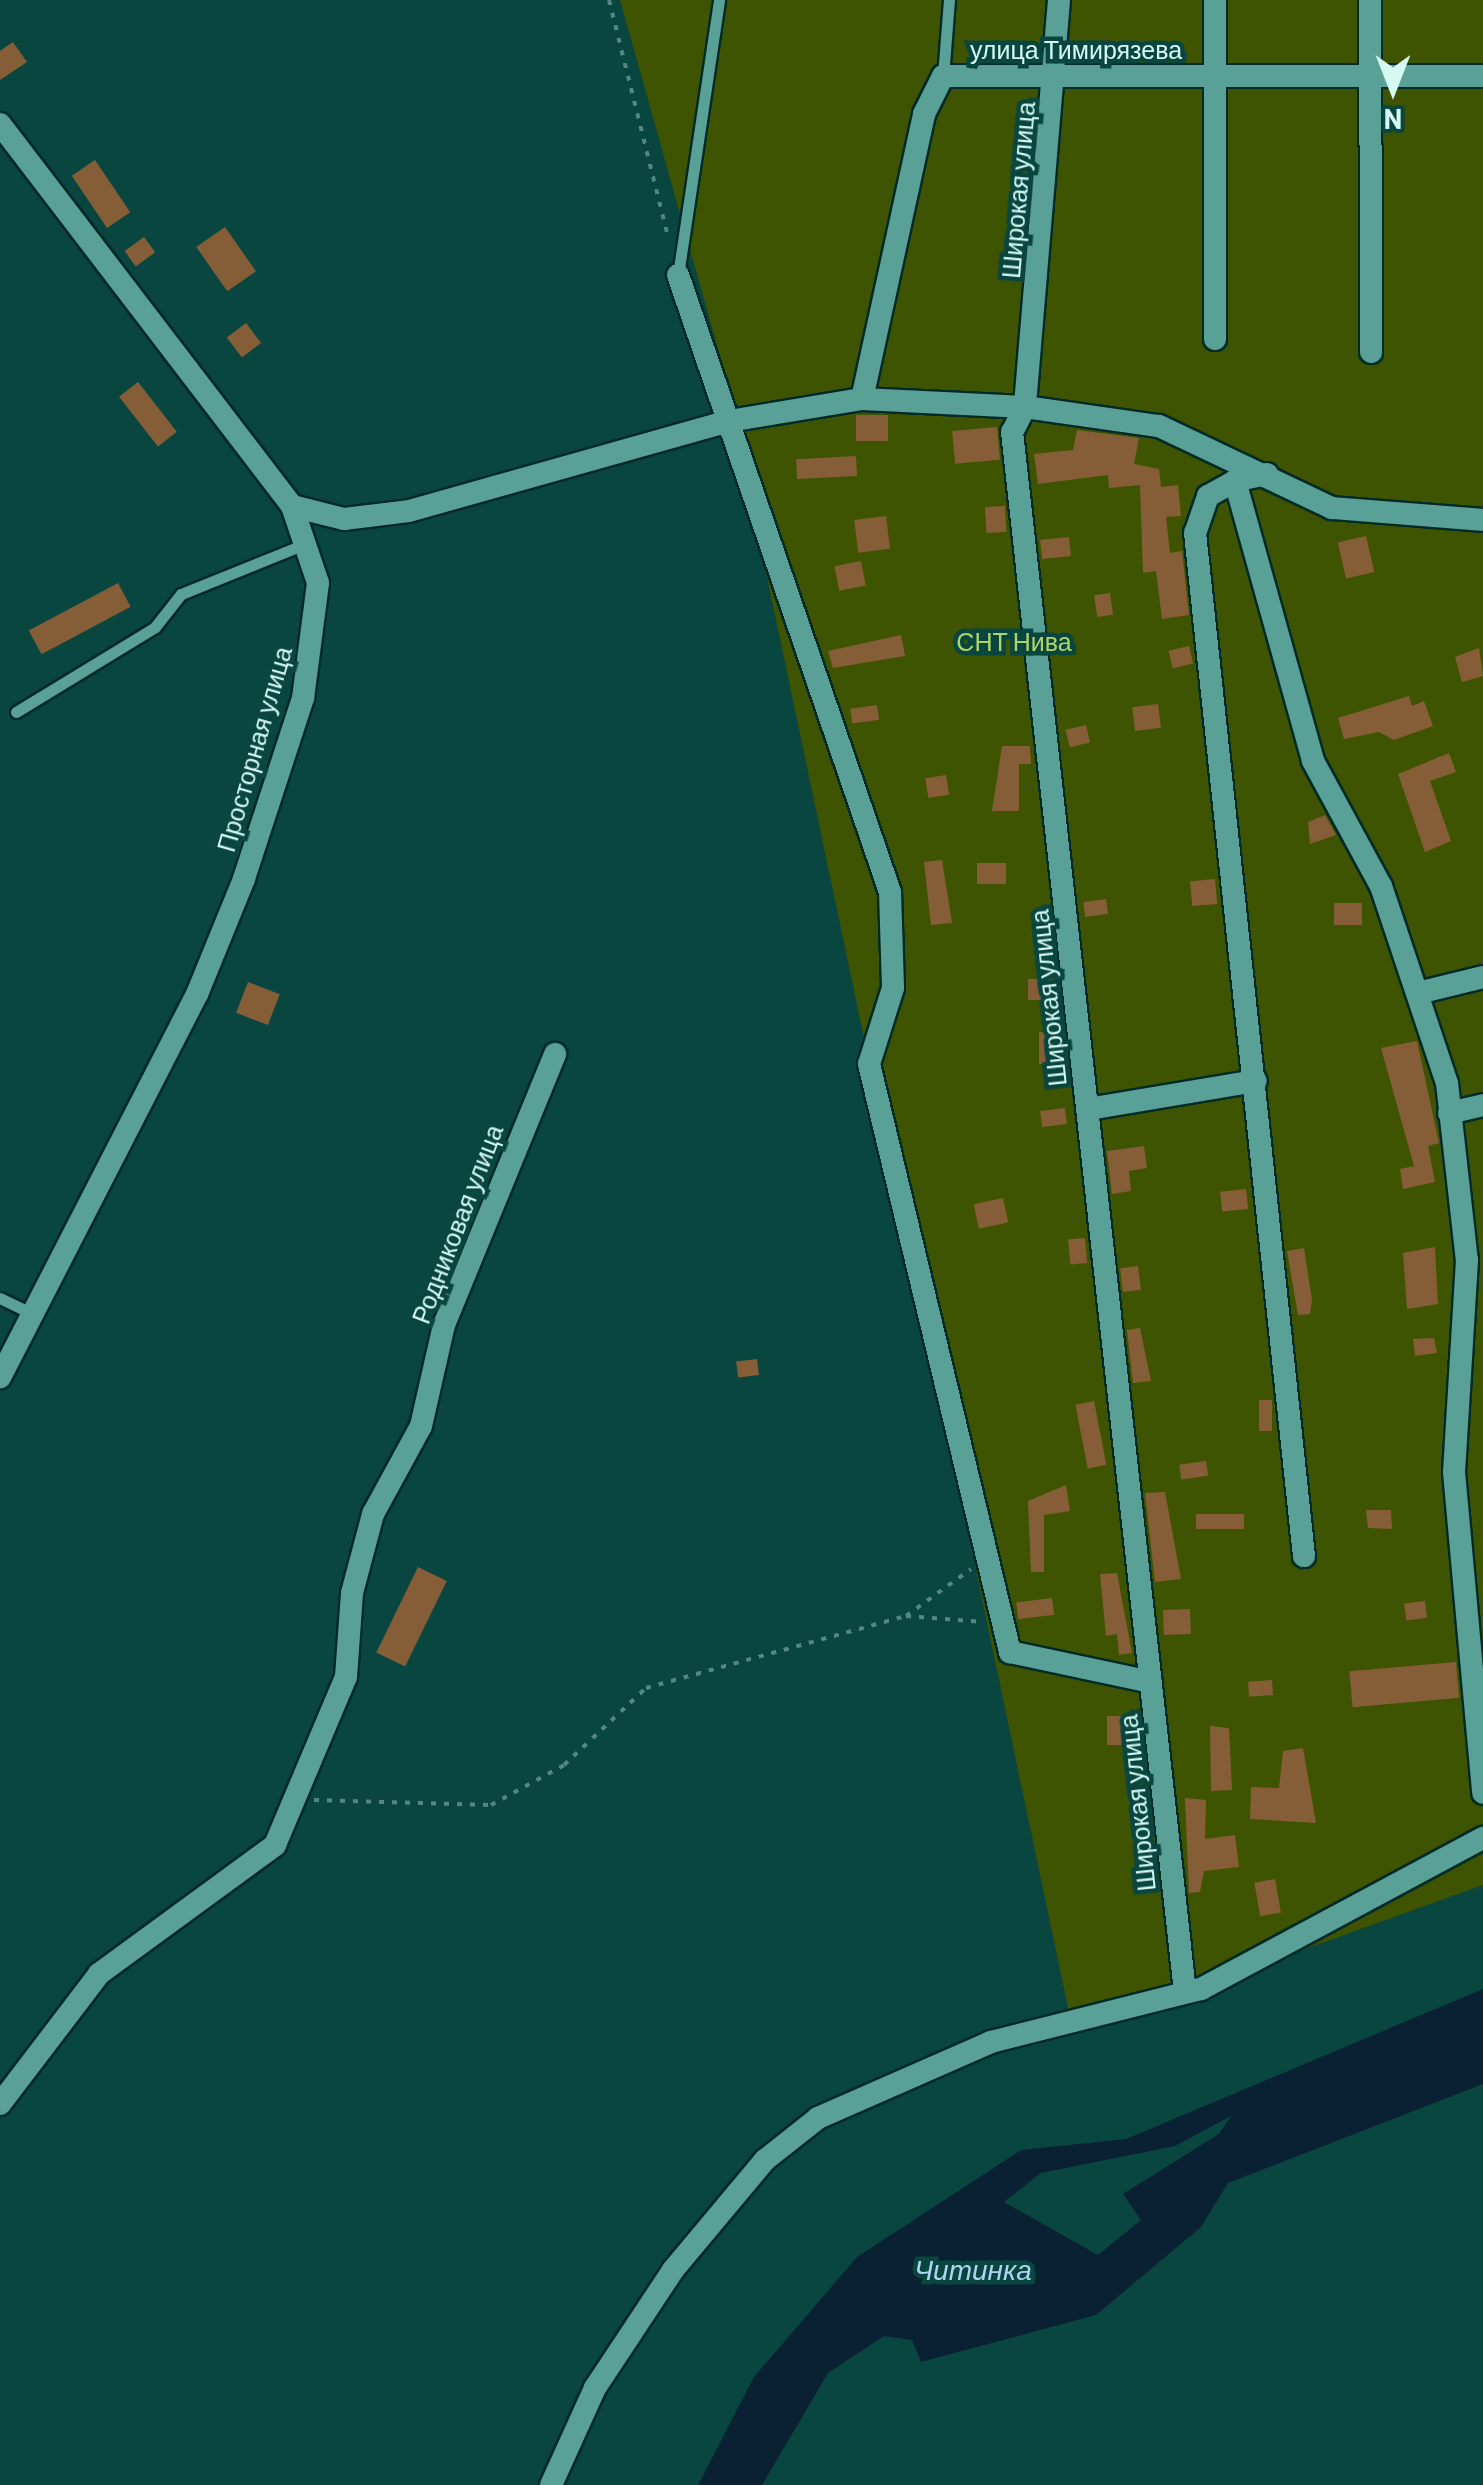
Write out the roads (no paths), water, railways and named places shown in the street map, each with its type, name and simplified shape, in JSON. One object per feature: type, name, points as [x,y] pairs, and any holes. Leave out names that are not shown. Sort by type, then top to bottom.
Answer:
[{"type":"street","name":"Широкая улица","points":[[1059,0],[1057,75],[1026,407],[1012,432],[1185,1992]]},
{"type":"street","points":[[1215,0],[1215,340]]},
{"type":"street","points":[[1370,0],[1371,352]]},
{"type":"street","name":"улица Тимирязева","points":[[862,399],[924,114],[944,76],[1371,80],[1483,76]]},
{"type":"street","name":"Просторная улица","points":[[0,124],[292,506],[309,543],[318,626],[244,879],[35,1314],[0,1377]]},
{"type":"street","points":[[678,275],[890,892],[893,988],[869,1064],[1010,1652],[1151,1682]]},
{"type":"street","points":[[292,506],[344,519],[410,511],[728,421],[862,399],[1026,407],[1159,426],[1332,508],[1483,520]]},
{"type":"street","points":[[1267,474],[1235,481],[1208,496],[1196,533],[1304,1556]]},
{"type":"street","points":[[1235,481],[1313,761],[1381,886],[1422,992],[1449,1112],[1467,1260],[1473,1374],[1454,1472],[1479,1692],[1483,1793]]},
{"type":"street","points":[[1422,992],[1483,977]]},
{"type":"street","name":"Родниковая улица","points":[[0,2104],[99,1974],[275,1845],[346,1677],[352,1593],[373,1514],[421,1426],[444,1326],[555,1054]]},
{"type":"street","points":[[1088,1109],[1256,1081]]},
{"type":"street","points":[[1449,1112],[1483,1105]]},
{"type":"street","points":[[552,2485],[595,2388],[673,2270],[765,2160],[805,2128],[991,2042],[1185,1992],[1268,1959],[1345,1906],[1483,1838]]},
{"type":"lane","points":[[678,275],[719,0]]},
{"type":"lane","points":[[944,76],[949,0]]},
{"type":"lane","points":[[16,712],[156,627],[181,594],[309,543]]},
{"type":"lane","points":[[0,1298],[35,1314]]},
{"type":"water","name":"Читинка","points":[[1483,1989],[1483,2084],[1228,2183],[1201,2227],[1096,2315],[921,2362],[912,2340],[884,2336],[828,2373],[762,2485],[698,2485],[754,2377],[857,2257],[1021,2150],[1126,2139]],"holes":[[[1231,2116],[1219,2134],[1123,2194],[1141,2220],[1098,2255],[1004,2202],[1041,2173],[1175,2146]]]},
{"type":"park label","name":"СНТ Нива","points":[[1014,641]]}]
